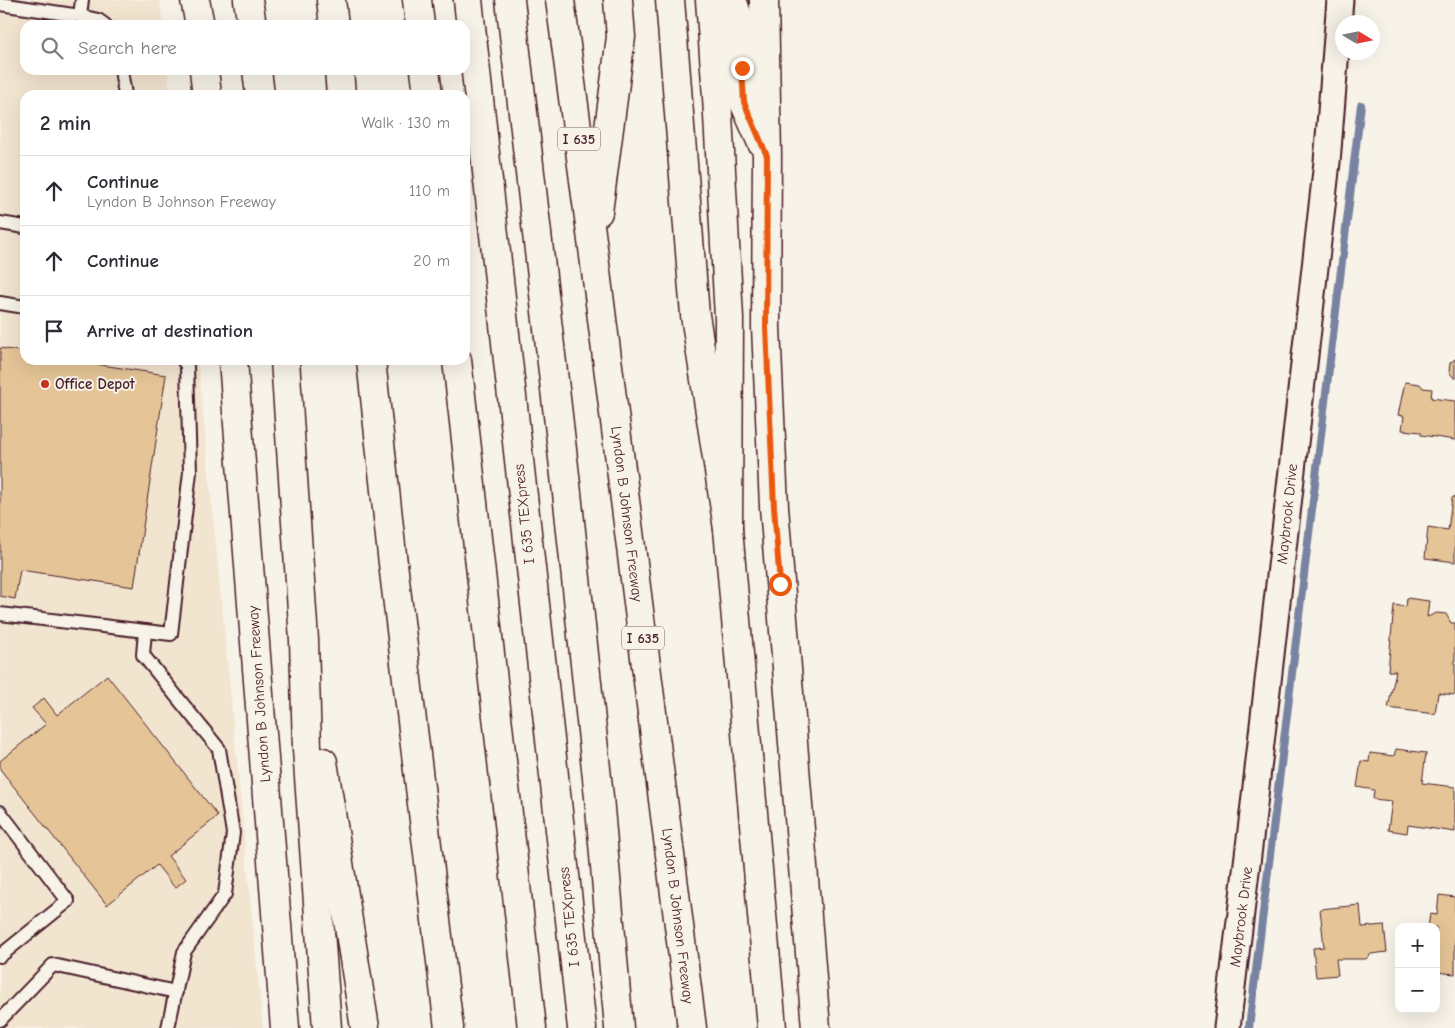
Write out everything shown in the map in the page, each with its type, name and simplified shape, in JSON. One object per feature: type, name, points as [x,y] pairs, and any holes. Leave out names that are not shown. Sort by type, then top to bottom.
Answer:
[{"type":"main road","points":[[195,0],[199,20]]},
{"type":"main road","points":[[417,0],[419,20]]},
{"type":"main road","name":"Lyndon B Johnson Freeway","points":[[560,0],[594,248],[692,1028]]},
{"type":"main road","points":[[594,248],[621,37],[618,0]]},
{"type":"main road","points":[[670,0],[695,315],[728,529],[772,1028]]},
{"type":"main road","points":[[710,0],[729,318],[728,529]]},
{"type":"main road","points":[[732,0],[738,17],[744,102],[767,156]]},
{"type":"main road","points":[[764,0],[767,156],[766,327],[774,507],[816,1028]]},
{"type":"main road","name":"I 635 TEXpress","points":[[468,5],[470,20]]},
{"type":"main road","points":[[510,8],[568,503],[599,798],[619,1028]]},
{"type":"main road","name":"I 635 TEXpress","points":[[470,23],[582,1028]]},
{"type":"main road","points":[[205,75],[206,90]]},
{"type":"main road","points":[[258,75],[259,90]]},
{"type":"main road","points":[[339,75],[341,90]]},
{"type":"main road","points":[[426,75],[427,90]]},
{"type":"main road","name":"Lyndon B Johnson Freeway","points":[[233,365],[285,1028]]},
{"type":"main road","points":[[286,365],[304,640],[306,749],[327,1028]]},
{"type":"main road","points":[[372,365],[392,555],[449,1028]]},
{"type":"main road","points":[[458,365],[532,1028]]},
{"type":"main road","points":[[304,640],[365,1028]]},
{"type":"street","name":"Maybrook Drive","points":[[1227,1028],[1327,162],[1340,0]]},
{"type":"lane","points":[[80,16],[82,0]]},
{"type":"lane","points":[[0,4],[98,20]]},
{"type":"lane","points":[[123,75],[124,90]]},
{"type":"lane","points":[[0,223],[20,226]]},
{"type":"lane","points":[[0,303],[20,306]]},
{"type":"lane","points":[[0,614],[171,634],[190,472],[186,365]]},
{"type":"lane","points":[[145,631],[143,656],[219,749],[232,833],[226,894],[184,952],[168,1028]]},
{"type":"lane","points":[[0,812],[68,901],[0,956]]},
{"type":"lane","points":[[0,1020],[53,965],[176,992]]},
{"type":"shaded area","points":[[0,0],[160,0],[162,20],[20,20],[20,75],[168,75],[170,90],[20,90],[20,365],[198,365],[263,1028],[0,1028]]},
{"type":"building","points":[[0,348],[20,351],[20,365],[102,365],[166,375],[134,587],[20,570],[15,599],[0,596]]},
{"type":"building","points":[[1455,359],[1455,379],[1449,372],[1450,363]]},
{"type":"building","points":[[1405,382],[1420,384],[1423,388],[1432,389],[1431,398],[1455,401],[1455,440],[1421,435],[1421,432],[1402,430],[1404,416],[1398,415]]},
{"type":"building","points":[[1455,496],[1455,562],[1425,558],[1428,527],[1448,530],[1452,498]]},
{"type":"building","points":[[1407,598],[1429,601],[1427,617],[1437,613],[1446,614],[1451,623],[1455,623],[1455,695],[1438,693],[1435,714],[1388,708],[1396,671],[1388,671],[1394,605],[1406,607]]},
{"type":"building","points":[[107,675],[218,816],[168,856],[186,879],[175,888],[157,865],[107,905],[0,769],[0,761],[46,724],[32,708],[44,698],[57,715]]},
{"type":"building","points":[[1396,749],[1426,753],[1422,783],[1455,787],[1455,832],[1408,825],[1407,833],[1388,830],[1392,801],[1373,799],[1374,790],[1357,787],[1361,761],[1369,762],[1370,753],[1394,756]]},
{"type":"building","points":[[1439,895],[1455,897],[1455,974],[1440,972],[1440,923],[1429,923],[1430,914],[1437,915]]},
{"type":"building","points":[[1360,905],[1362,927],[1384,925],[1387,952],[1371,954],[1366,959],[1336,959],[1338,975],[1316,977],[1313,948],[1324,947],[1320,909]]},
{"type":"waterway","points":[[1249,1028],[1361,105]]},
{"type":"place","name":"Office Depot","points":[[45,384]]},
{"type":"route","points":[[742,68],[744,102],[767,156],[766,327],[774,507],[780,584]]}]
